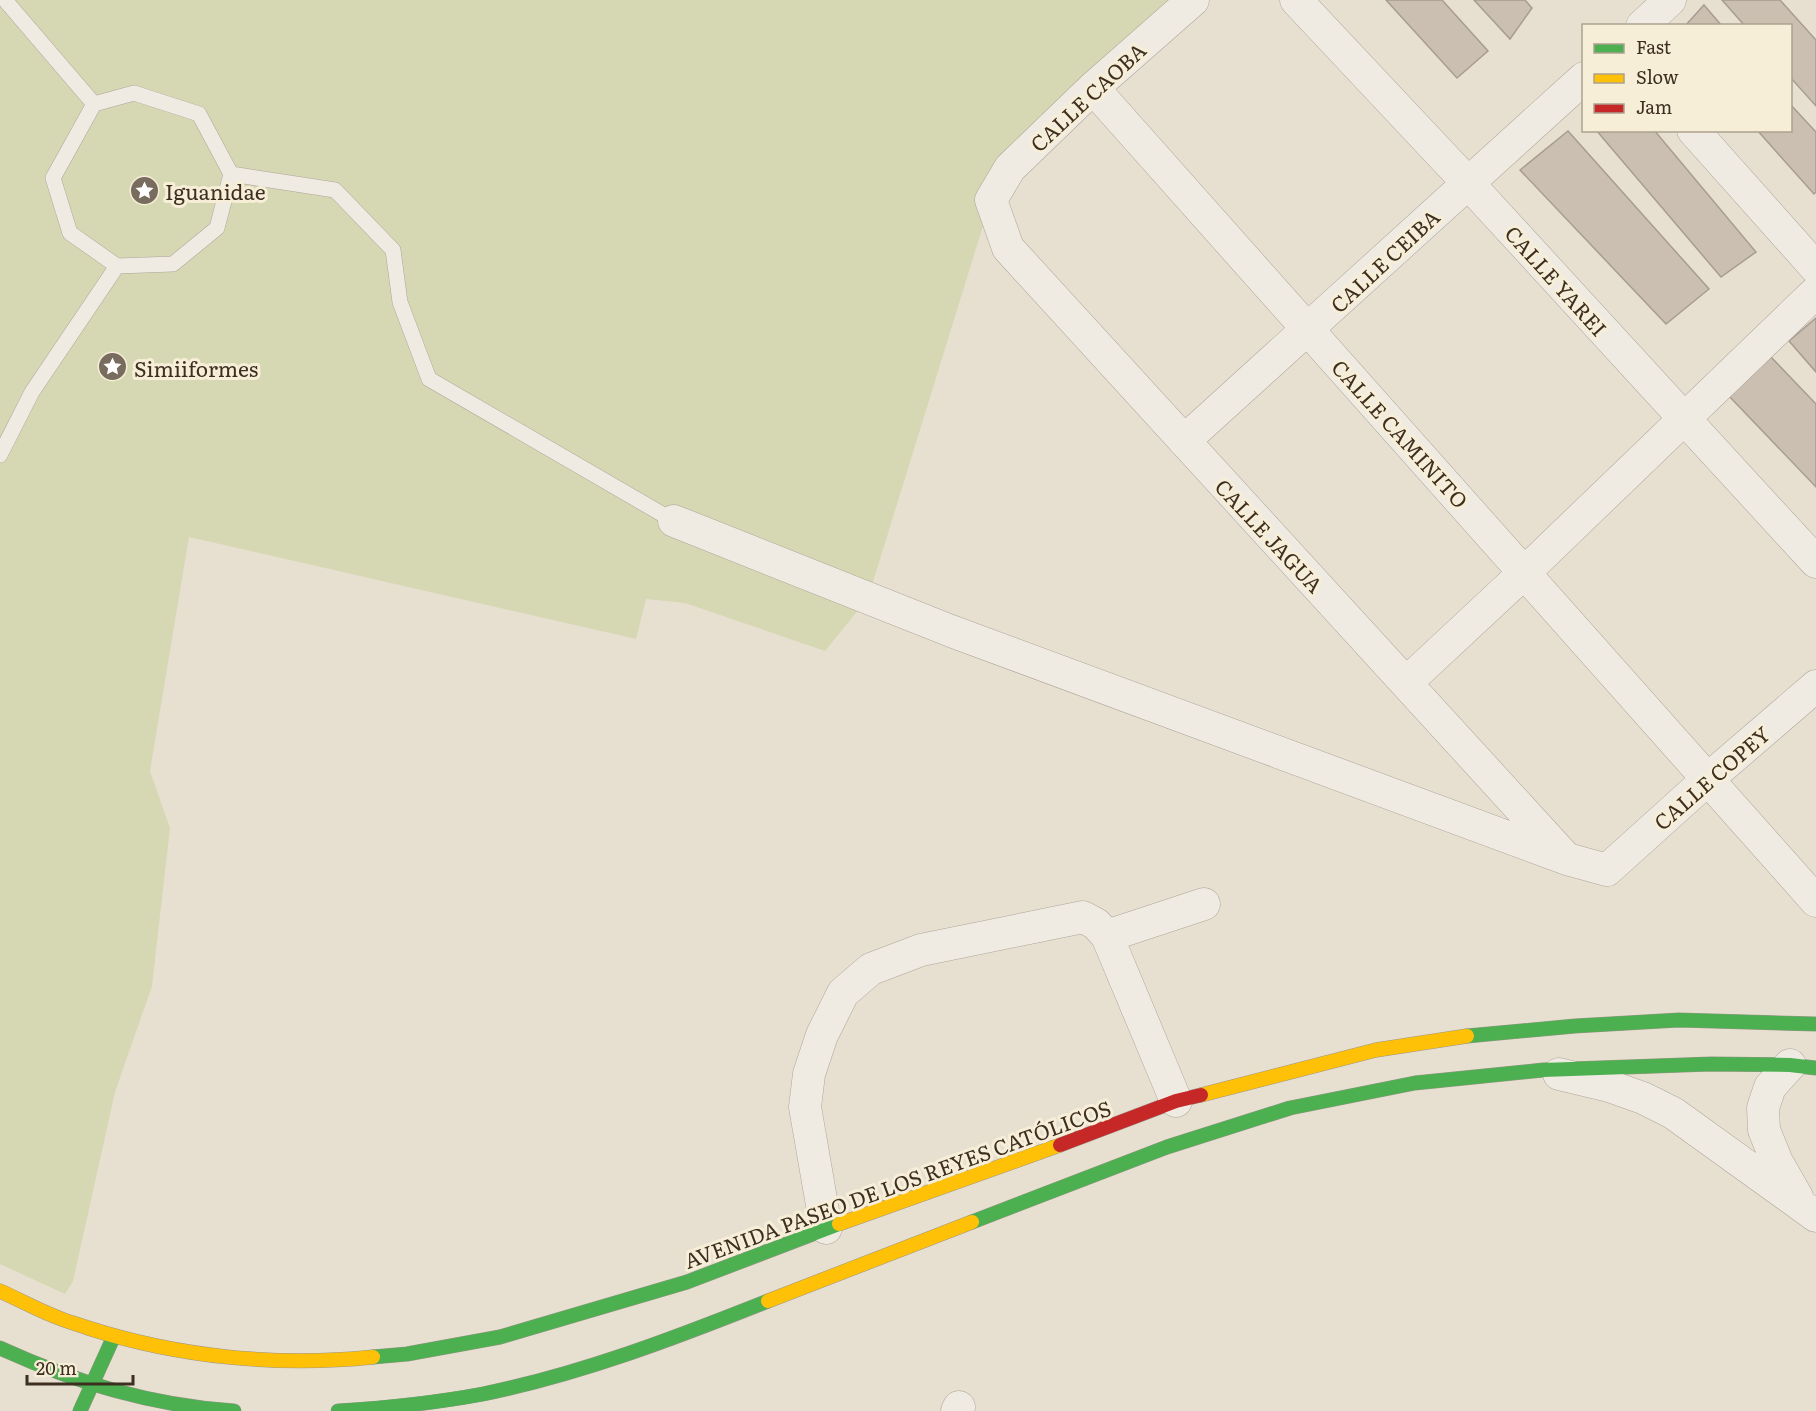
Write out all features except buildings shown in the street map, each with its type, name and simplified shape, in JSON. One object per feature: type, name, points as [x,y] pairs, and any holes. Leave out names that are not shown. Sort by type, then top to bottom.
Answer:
[{"type":"main road","name":"AVENIDA PASEO DE LOS REYES CATÓLICOS","points":[[0,1291],[55,1317],[114,1336],[171,1349],[253,1359],[338,1361],[407,1354],[500,1336],[687,1282],[825,1228],[1093,1133],[1176,1101],[1376,1050],[1472,1035],[1575,1026],[1679,1020],[1816,1024]]},
{"type":"main road","points":[[338,1411],[386,1408],[482,1394],[568,1373],[669,1340],[1167,1148],[1290,1108],[1415,1083],[1544,1070],[1711,1064],[1803,1067]]},
{"type":"main road","points":[[80,1411],[114,1336]]},
{"type":"main road","points":[[0,1348],[36,1365],[92,1385],[150,1401],[234,1411]]},
{"type":"street","name":"CALLE CAOBA","points":[[991,200],[1010,168],[1093,88],[1193,0]]},
{"type":"street","name":"CALLE YAREI","points":[[1296,0],[1468,183],[1816,562]]},
{"type":"street","points":[[1644,24],[1670,0]]},
{"type":"street","name":"CALLE CEIBA","points":[[1184,441],[1582,80]]},
{"type":"street","name":"CALLE CAMINITO","points":[[1093,88],[1816,901]]},
{"type":"street","points":[[1695,132],[1816,268]]},
{"type":"street","name":"CALLE JAGUA","points":[[991,200],[1008,248],[1567,860]]},
{"type":"street","points":[[1406,683],[1816,292]]},
{"type":"street","points":[[674,521],[951,631],[1567,860]]},
{"type":"street","name":"CALLE COPEY","points":[[1567,860],[1607,870],[1708,778],[1816,686]]},
{"type":"street","points":[[1107,936],[1204,904]]},
{"type":"street","points":[[825,1228],[805,1107],[809,1074],[822,1035],[843,993],[871,969],[921,950],[1083,917],[1096,924],[1107,936],[1176,1101]]},
{"type":"street","points":[[1803,1067],[1770,1087],[1763,1108],[1764,1130],[1777,1162],[1809,1211]]},
{"type":"street","points":[[1544,1070],[1620,1090],[1643,1098],[1673,1113],[1809,1211]]},
{"type":"lane","points":[[5,0],[94,104]]},
{"type":"lane","points":[[134,93],[199,114],[231,174],[217,228],[173,264],[117,266],[70,233],[53,178],[94,104],[134,93]]},
{"type":"lane","points":[[231,174],[335,190],[393,250],[400,302],[429,379],[674,521]]},
{"type":"lane","points":[[0,455],[32,392],[117,266]]},
{"type":"green space","points":[[0,0],[1198,0],[991,200],[868,598],[825,651],[685,603],[646,599],[636,639],[189,537],[150,771],[170,828],[152,986],[115,1092],[73,1281],[65,1294],[0,1264]]},
{"type":"traffic: fast","points":[[1467,1036],[1575,1026],[1679,1020],[1816,1024]]},
{"type":"traffic: fast","points":[[972,1222],[1167,1147],[1290,1108],[1415,1083],[1543,1070],[1711,1064],[1790,1065],[1816,1068]]},
{"type":"traffic: fast","points":[[373,1357],[407,1354],[500,1337],[687,1282],[839,1224]]},
{"type":"traffic: fast","points":[[338,1411],[447,1400],[520,1386],[592,1366],[768,1301]]},
{"type":"traffic: fast","points":[[80,1411],[114,1336]]},
{"type":"traffic: fast","points":[[0,1348],[57,1372],[143,1398],[234,1411]]},
{"type":"traffic: slow","points":[[1201,1095],[1376,1050],[1467,1036]]},
{"type":"traffic: slow","points":[[839,1224],[1060,1145]]},
{"type":"traffic: slow","points":[[768,1301],[972,1222]]},
{"type":"traffic: slow","points":[[0,1291],[47,1313],[88,1328],[122,1338],[193,1353],[301,1361],[373,1357]]},
{"type":"traffic: jam","points":[[1060,1145],[1176,1101],[1201,1095]]},
{"type":"place","name":"Iguanidae","points":[[144,190]]},
{"type":"place","name":"Simiiformes","points":[[113,367]]}]
